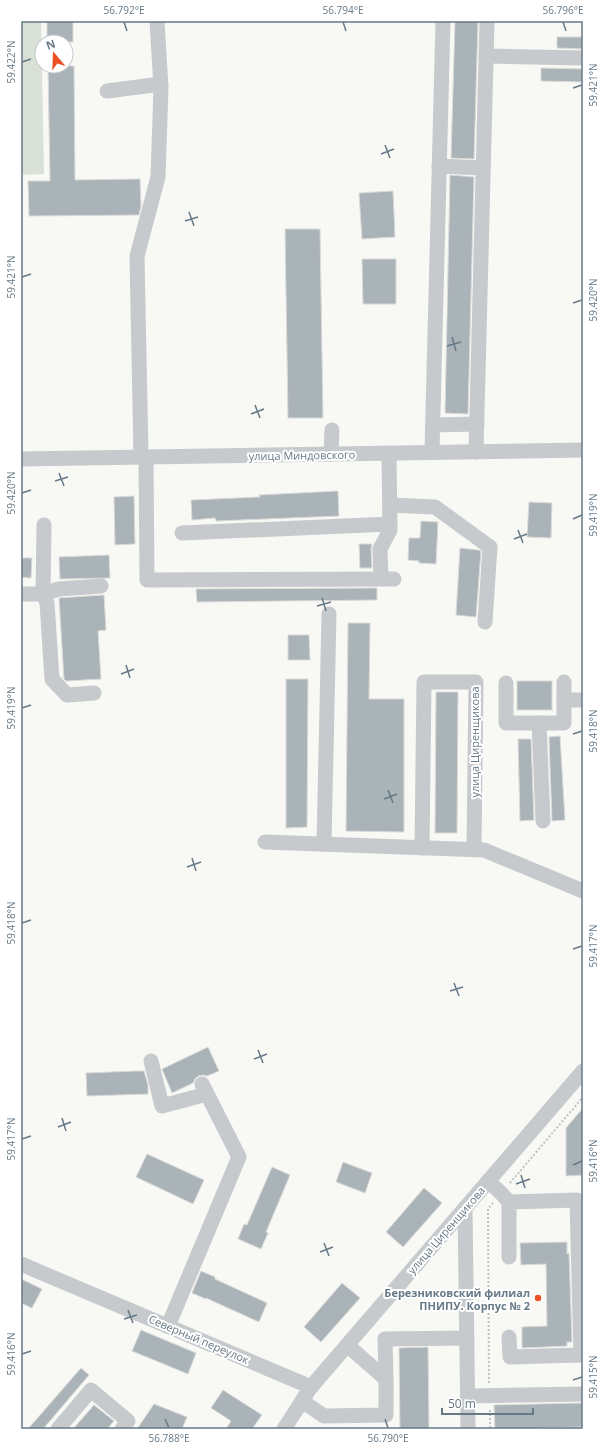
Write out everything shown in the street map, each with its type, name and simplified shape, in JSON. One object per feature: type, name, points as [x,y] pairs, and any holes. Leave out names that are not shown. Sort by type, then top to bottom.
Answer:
[{"type":"street","points":[[157,21],[161,84],[158,177],[137,256],[147,580],[388,579],[380,549],[390,530],[389,453]]},
{"type":"street","points":[[432,452],[443,21]]},
{"type":"street","points":[[476,452],[487,21]]},
{"type":"street","points":[[486,56],[583,58]]},
{"type":"street","points":[[107,91],[161,84]]},
{"type":"street","points":[[439,166],[483,168]]},
{"type":"street","points":[[433,425],[477,424]]},
{"type":"street","points":[[331,454],[332,430]]},
{"type":"street","name":"улица Миндовского","points":[[21,459],[583,450]]},
{"type":"street","points":[[390,505],[435,507],[490,547],[485,622]]},
{"type":"street","points":[[182,533],[390,524]]},
{"type":"street","points":[[44,525],[43,594],[47,603],[52,679],[67,695],[94,693]]},
{"type":"street","points":[[21,594],[43,594],[59,589],[101,586]]},
{"type":"street","points":[[324,844],[329,614]]},
{"type":"street","name":"улица Циренщикова","points":[[422,848],[424,682],[476,682],[474,850]]},
{"type":"street","points":[[506,683],[506,723],[564,723],[564,682]]},
{"type":"street","points":[[564,700],[583,700]]},
{"type":"street","points":[[539,723],[543,821]]},
{"type":"street","points":[[265,842],[484,850],[583,890]]},
{"type":"street","points":[[151,1061],[162,1106],[205,1089],[239,1157],[168,1326]]},
{"type":"street","name":"улица Циренщикова","points":[[284,1429],[311,1387],[583,1071]]},
{"type":"street","points":[[488,1181],[505,1198],[509,1257]]},
{"type":"street","points":[[505,1198],[577,1200],[581,1355],[510,1357],[509,1337]]},
{"type":"street","points":[[465,1208],[468,1429]]},
{"type":"street","name":"Северный переулок","points":[[21,1264],[311,1387]]},
{"type":"street","points":[[302,1401],[324,1416],[386,1415],[385,1339],[467,1338]]},
{"type":"street","points":[[347,1345],[386,1379]]},
{"type":"street","points":[[58,1429],[91,1390],[128,1421],[122,1429]]},
{"type":"street","points":[[468,1396],[583,1394]]},
{"type":"path","points":[[490,1429],[488,1209],[505,1198],[583,1097]]},
{"type":"shaded area","points":[[21,21],[41,21],[41,34],[34,34],[34,74],[42,74],[44,174],[21,175]]},
{"type":"building","points":[[47,21],[73,21],[73,34],[47,34]]},
{"type":"building","points":[[455,21],[478,21],[474,159],[451,158]]},
{"type":"building","points":[[557,37],[583,37],[583,49],[557,48]]},
{"type":"building","points":[[74,66],[75,180],[140,179],[141,206],[139,215],[29,216],[28,181],[50,181],[48,74],[74,74]]},
{"type":"building","points":[[541,68],[583,69],[583,82],[541,81]]},
{"type":"building","points":[[450,175],[474,177],[468,414],[445,413]]},
{"type":"building","points":[[393,191],[395,237],[362,239],[359,193]]},
{"type":"building","points":[[285,229],[320,229],[323,418],[288,418]]},
{"type":"building","points":[[362,259],[396,259],[396,304],[363,304]]},
{"type":"building","points":[[338,491],[339,516],[216,521],[215,518],[192,520],[191,500],[260,497],[259,495]]},
{"type":"building","points":[[134,496],[135,544],[115,545],[114,497]]},
{"type":"building","points":[[529,502],[552,503],[551,538],[527,537]]},
{"type":"building","points":[[421,521],[438,522],[436,564],[419,563],[419,561],[408,560],[409,538],[420,538]]},
{"type":"building","points":[[359,544],[372,544],[372,568],[360,568]]},
{"type":"building","points":[[460,548],[481,551],[476,617],[456,615]]},
{"type":"building","points":[[109,555],[110,578],[60,579],[59,557]]},
{"type":"building","points":[[21,558],[32,558],[31,578],[21,577]]},
{"type":"building","points":[[377,588],[377,600],[197,602],[196,589]]},
{"type":"building","points":[[104,595],[106,630],[98,631],[101,679],[66,681],[64,679],[59,598]]},
{"type":"building","points":[[348,623],[370,623],[369,699],[404,699],[404,832],[346,831]]},
{"type":"building","points":[[288,635],[309,635],[310,660],[288,660]]},
{"type":"building","points":[[286,679],[308,679],[307,827],[286,828]]},
{"type":"building","points":[[517,681],[552,681],[552,710],[517,710]]},
{"type":"building","points":[[436,692],[458,692],[457,833],[435,833]]},
{"type":"building","points":[[560,736],[565,820],[552,821],[549,737]]},
{"type":"building","points":[[518,739],[531,739],[534,820],[520,821]]},
{"type":"building","points":[[208,1047],[219,1071],[207,1076],[198,1076],[193,1083],[172,1093],[162,1069]]},
{"type":"building","points":[[144,1071],[148,1085],[148,1094],[87,1096],[86,1073]]},
{"type":"building","points":[[583,1108],[583,1175],[566,1176],[566,1128]]},
{"type":"building","points":[[147,1154],[204,1180],[193,1204],[136,1177]]},
{"type":"building","points":[[343,1162],[372,1173],[365,1193],[336,1182]]},
{"type":"building","points":[[272,1167],[290,1175],[266,1232],[268,1233],[261,1249],[238,1239],[244,1224],[247,1225]]},
{"type":"building","points":[[424,1188],[442,1203],[403,1247],[386,1232]]},
{"type":"building","points":[[567,1242],[567,1254],[569,1253],[572,1342],[567,1342],[567,1346],[522,1348],[522,1327],[547,1326],[546,1264],[521,1265],[520,1243]]},
{"type":"building","points":[[201,1271],[267,1303],[259,1322],[192,1293]]},
{"type":"building","points":[[21,1279],[42,1289],[32,1308],[21,1303]]},
{"type":"building","points":[[342,1283],[360,1298],[321,1342],[304,1327]]},
{"type":"building","points":[[141,1330],[196,1353],[188,1374],[132,1351]]},
{"type":"building","points":[[428,1347],[429,1429],[400,1429],[399,1348]]},
{"type":"building","points":[[81,1368],[89,1375],[43,1429],[28,1429]]},
{"type":"building","points":[[223,1390],[262,1415],[252,1429],[226,1429],[231,1421],[211,1408]]},
{"type":"building","points":[[583,1403],[583,1427],[495,1429],[494,1405]]},
{"type":"building","points":[[154,1404],[187,1417],[182,1429],[137,1429]]},
{"type":"building","points":[[94,1405],[114,1421],[107,1429],[73,1429]]},
{"type":"place","name":"Березниковский филиал ПНИПУ. Корпус № 2","points":[[538,1298]]}]
